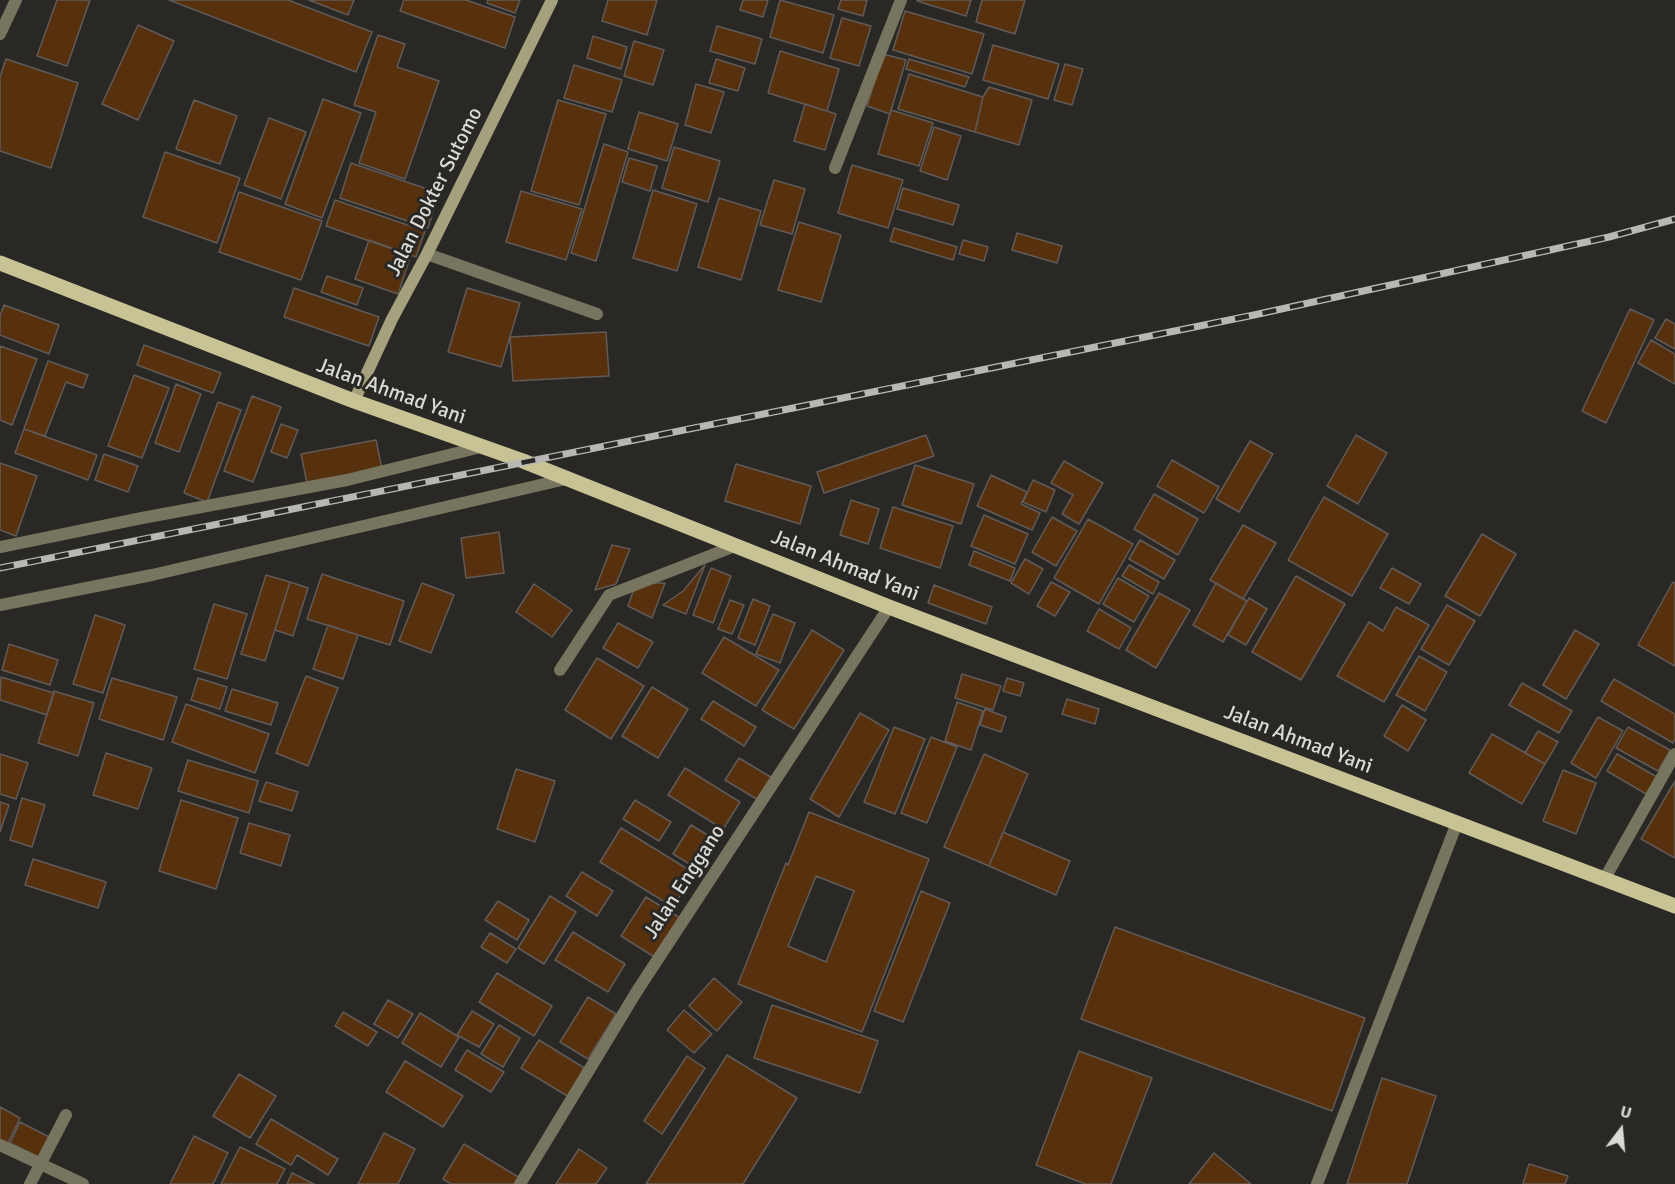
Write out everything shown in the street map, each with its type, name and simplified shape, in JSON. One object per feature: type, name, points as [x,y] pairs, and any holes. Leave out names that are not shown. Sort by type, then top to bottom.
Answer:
[{"type":"main road","name":"Jalan Dokter Sutomo","points":[[354,401],[392,319],[427,254],[552,0]]},
{"type":"main road","name":"Jalan Ahmad Yani","points":[[0,263],[354,401],[524,461],[889,607],[1675,906]]},
{"type":"street","points":[[0,33],[16,0]]},
{"type":"street","points":[[835,168],[901,0]]},
{"type":"street","points":[[427,254],[597,314]]},
{"type":"street","points":[[0,547],[347,480],[481,447]]},
{"type":"street","points":[[0,605],[152,575],[566,479]]},
{"type":"street","points":[[560,670],[609,595],[735,546]]},
{"type":"street","name":"Jalan Enggano","points":[[520,1184],[636,991],[889,607]]},
{"type":"street","points":[[1605,879],[1675,754]]},
{"type":"street","points":[[1317,1184],[1457,823]]},
{"type":"street","points":[[30,1184],[66,1115]]},
{"type":"street","points":[[0,1145],[83,1184]]},
{"type":"building","points":[[57,0],[90,0],[67,66],[37,56]]},
{"type":"building","points":[[169,0],[288,0],[372,32],[356,72]]},
{"type":"building","points":[[309,0],[354,0],[348,15]]},
{"type":"building","points":[[404,0],[466,0],[515,17],[505,48],[400,11]]},
{"type":"building","points":[[488,0],[520,0],[515,13],[487,3]]},
{"type":"building","points":[[608,0],[657,0],[647,35],[602,21]]},
{"type":"building","points":[[743,0],[768,0],[763,17],[740,10]]},
{"type":"building","points":[[780,0],[834,15],[823,53],[770,37]]},
{"type":"building","points":[[841,0],[867,0],[863,16],[838,9]]},
{"type":"building","points":[[918,0],[971,0],[966,16]]},
{"type":"building","points":[[982,0],[1025,0],[1015,34],[976,22]]},
{"type":"building","points":[[905,11],[984,34],[972,74],[893,50]]},
{"type":"building","points":[[842,18],[871,26],[859,66],[830,58]]},
{"type":"building","points":[[138,25],[174,41],[138,120],[102,104]]},
{"type":"building","points":[[717,26],[762,39],[755,64],[710,51]]},
{"type":"building","points":[[378,35],[405,44],[397,67],[439,81],[405,179],[359,163],[376,112],[354,105]]},
{"type":"building","points":[[593,36],[627,47],[621,69],[587,58]]},
{"type":"building","points":[[634,41],[664,50],[653,85],[624,76]]},
{"type":"building","points":[[993,45],[1059,64],[1048,99],[983,80]]},
{"type":"building","points":[[780,51],[839,69],[827,111],[768,93]]},
{"type":"building","points":[[883,54],[906,60],[890,114],[867,106]]},
{"type":"building","points":[[6,59],[78,83],[51,168],[0,151],[0,77]]},
{"type":"building","points":[[716,59],[745,68],[738,91],[709,83]]},
{"type":"building","points":[[909,59],[969,77],[965,87],[906,69]]},
{"type":"building","points":[[1065,64],[1083,69],[1072,105],[1054,100]]},
{"type":"building","points":[[574,65],[622,80],[612,112],[564,98]]},
{"type":"building","points":[[909,74],[983,97],[975,132],[898,109]]},
{"type":"building","points":[[696,84],[724,92],[711,133],[685,125]]},
{"type":"building","points":[[989,87],[1032,100],[1019,145],[975,132],[983,97]]},
{"type":"building","points":[[323,99],[361,113],[322,218],[285,204]]},
{"type":"building","points":[[194,100],[237,116],[220,164],[176,149]]},
{"type":"building","points":[[558,100],[606,114],[579,205],[531,191]]},
{"type":"building","points":[[805,104],[836,114],[825,150],[794,141]]},
{"type":"building","points":[[891,110],[933,123],[919,166],[878,154]]},
{"type":"building","points":[[639,112],[678,124],[667,161],[628,149]]},
{"type":"building","points":[[269,118],[306,132],[281,199],[244,185]]},
{"type":"building","points":[[934,127],[961,136],[947,180],[920,171]]},
{"type":"building","points":[[604,144],[628,152],[596,261],[571,253]]},
{"type":"building","points":[[674,147],[720,161],[708,202],[662,188]]},
{"type":"building","points":[[165,152],[240,178],[217,243],[143,217]]},
{"type":"building","points":[[629,158],[657,166],[650,191],[622,182]]},
{"type":"building","points":[[351,163],[439,193],[428,228],[340,198]]},
{"type":"building","points":[[852,165],[903,180],[888,228],[838,213]]},
{"type":"building","points":[[774,180],[805,189],[792,234],[760,225]]},
{"type":"building","points":[[903,188],[959,205],[953,225],[897,209]]},
{"type":"building","points":[[653,190],[697,204],[677,271],[633,258]]},
{"type":"building","points":[[521,191],[582,209],[566,260],[506,242]]},
{"type":"building","points":[[239,192],[322,221],[301,280],[219,252]]},
{"type":"building","points":[[719,198],[761,211],[741,280],[698,267]]},
{"type":"building","points":[[335,200],[425,231],[416,257],[326,226]]},
{"type":"building","points":[[799,222],[841,235],[821,302],[778,290]]},
{"type":"building","points":[[894,228],[957,247],[953,260],[890,241]]},
{"type":"building","points":[[1017,233],[1062,246],[1057,263],[1012,250]]},
{"type":"building","points":[[369,240],[411,255],[398,294],[355,279]]},
{"type":"building","points":[[963,240],[988,247],[984,261],[959,254]]},
{"type":"building","points":[[327,276],[363,288],[357,305],[321,292]]},
{"type":"building","points":[[294,288],[379,317],[369,346],[284,317]]},
{"type":"building","points":[[467,288],[520,303],[501,367],[448,352]]},
{"type":"building","points":[[4,305],[59,325],[49,354],[0,335],[0,316]]},
{"type":"building","points":[[1630,309],[1654,320],[1606,423],[1582,411]]},
{"type":"building","points":[[1666,319],[1675,324],[1675,349],[1655,338]]},
{"type":"building","points":[[606,332],[609,376],[513,381],[510,337]]},
{"type":"building","points":[[1651,340],[1675,354],[1675,384],[1638,363]]},
{"type":"building","points":[[144,345],[221,373],[213,393],[137,365]]},
{"type":"building","points":[[0,346],[37,359],[12,425],[0,420]]},
{"type":"building","points":[[48,361],[88,375],[83,388],[66,382],[45,436],[24,429]]},
{"type":"building","points":[[134,375],[169,388],[142,458],[108,446]]},
{"type":"building","points":[[176,384],[201,394],[179,452],[155,443]]},
{"type":"building","points":[[252,396],[281,407],[253,482],[224,471]]},
{"type":"building","points":[[218,402],[241,410],[207,502],[184,493]]},
{"type":"building","points":[[281,424],[298,430],[287,458],[271,452]]},
{"type":"building","points":[[24,429],[97,455],[88,480],[15,453]]},
{"type":"building","points":[[926,435],[934,456],[824,493],[817,472]]},
{"type":"building","points":[[1356,435],[1387,453],[1358,504],[1327,486]]},
{"type":"building","points":[[376,440],[382,469],[307,483],[301,454]]},
{"type":"building","points":[[1250,441],[1273,454],[1239,512],[1216,499]]},
{"type":"building","points":[[104,454],[138,466],[128,492],[95,480]]},
{"type":"building","points":[[1172,460],[1219,487],[1204,513],[1157,486]]},
{"type":"building","points":[[1064,461],[1103,483],[1079,524],[1062,514],[1073,495],[1051,483]]},
{"type":"building","points":[[0,463],[37,476],[16,536],[0,530]]},
{"type":"building","points":[[736,464],[811,486],[800,524],[725,501]]},
{"type":"building","points":[[915,465],[974,484],[961,524],[902,505]]},
{"type":"building","points":[[991,475],[1027,492],[1021,504],[1040,513],[1032,530],[977,506]]},
{"type":"building","points":[[1033,480],[1055,490],[1046,512],[1023,502]]},
{"type":"building","points":[[1154,494],[1198,519],[1178,555],[1134,529]]},
{"type":"building","points":[[1324,497],[1388,534],[1352,596],[1288,560]]},
{"type":"building","points":[[851,500],[879,509],[868,544],[840,535]]},
{"type":"building","points":[[893,507],[953,526],[940,568],[880,548]]},
{"type":"building","points":[[984,515],[1028,534],[1015,564],[971,546]]},
{"type":"building","points":[[1052,517],[1077,531],[1056,566],[1032,552]]},
{"type":"building","points":[[1088,519],[1133,544],[1099,604],[1054,578]]},
{"type":"building","points":[[1243,525],[1276,543],[1243,599],[1210,580]]},
{"type":"building","points":[[499,532],[504,573],[466,578],[461,538]]},
{"type":"building","points":[[1482,534],[1516,554],[1480,616],[1445,596]]},
{"type":"building","points":[[1140,540],[1175,560],[1164,579],[1129,559]]},
{"type":"building","points":[[612,545],[630,549],[616,584],[595,590]]},
{"type":"building","points":[[974,551],[1015,568],[1010,581],[969,565]]},
{"type":"building","points":[[1025,559],[1043,569],[1029,594],[1011,583]]},
{"type":"building","points":[[705,565],[686,614],[663,605],[683,591]]},
{"type":"building","points":[[1129,565],[1159,582],[1153,594],[1122,576]]},
{"type":"building","points":[[711,568],[731,576],[713,623],[693,615]]},
{"type":"building","points":[[1392,568],[1421,584],[1409,604],[1380,588]]},
{"type":"building","points":[[322,574],[404,601],[390,645],[307,619]]},
{"type":"building","points":[[266,575],[290,582],[265,661],[241,654]]},
{"type":"building","points":[[1296,576],[1345,604],[1301,680],[1252,652]]},
{"type":"building","points":[[1118,578],[1149,596],[1134,622],[1103,604]]},
{"type":"building","points":[[290,582],[308,588],[293,636],[275,630]]},
{"type":"building","points":[[1051,582],[1070,592],[1055,616],[1037,606]]},
{"type":"building","points":[[1673,582],[1675,583],[1675,666],[1638,645]]},
{"type":"building","points":[[422,583],[454,595],[431,653],[399,641]]},
{"type":"building","points":[[636,583],[665,583],[652,618],[628,606]]},
{"type":"building","points":[[1216,583],[1247,601],[1223,642],[1193,625]]},
{"type":"building","points":[[534,584],[572,610],[552,637],[516,612]]},
{"type":"building","points":[[934,585],[992,607],[986,624],[928,603]]},
{"type":"building","points":[[1159,593],[1190,610],[1156,668],[1126,650]]},
{"type":"building","points":[[1249,598],[1267,609],[1246,645],[1228,635]]},
{"type":"building","points":[[753,599],[770,606],[755,645],[738,638]]},
{"type":"building","points":[[730,600],[744,605],[732,634],[718,629]]},
{"type":"building","points":[[214,604],[247,614],[227,679],[194,669]]},
{"type":"building","points":[[1447,605],[1475,621],[1449,665],[1421,649]]},
{"type":"building","points":[[1396,607],[1429,625],[1384,702],[1337,676],[1369,622],[1383,631]]},
{"type":"building","points":[[1099,609],[1131,628],[1119,649],[1087,631]]},
{"type":"building","points":[[773,614],[795,623],[780,663],[756,654]]},
{"type":"building","points":[[95,615],[125,625],[103,693],[73,684]]},
{"type":"building","points":[[618,623],[653,642],[638,668],[603,648]]},
{"type":"building","points":[[328,625],[358,635],[343,679],[313,669]]},
{"type":"building","points":[[812,630],[844,650],[794,729],[762,710]]},
{"type":"building","points":[[1575,630],[1599,644],[1566,699],[1543,685]]},
{"type":"building","points":[[724,637],[779,670],[756,706],[702,673]]},
{"type":"building","points":[[9,644],[58,660],[50,685],[2,670]]},
{"type":"building","points":[[1419,656],[1447,672],[1425,711],[1396,695]]},
{"type":"building","points":[[597,658],[644,686],[611,739],[565,710]]},
{"type":"building","points":[[962,674],[1001,686],[993,710],[955,698]]},
{"type":"building","points":[[306,676],[338,688],[308,766],[276,753]]},
{"type":"building","points":[[1,677],[54,693],[47,715],[0,700]]},
{"type":"building","points":[[112,678],[177,697],[163,740],[99,719]]},
{"type":"building","points":[[198,678],[227,687],[220,709],[191,700]]},
{"type":"building","points":[[1007,678],[1024,683],[1020,696],[1003,691]]},
{"type":"building","points":[[1614,679],[1675,714],[1673,743],[1601,701]]},
{"type":"building","points":[[1522,683],[1572,711],[1559,733],[1509,705]]},
{"type":"building","points":[[652,687],[688,709],[658,758],[622,736]]},
{"type":"building","points":[[232,689],[278,703],[271,725],[225,711]]},
{"type":"building","points":[[54,691],[94,703],[78,756],[38,743]]},
{"type":"building","points":[[1067,699],[1099,709],[1095,724],[1062,714]]},
{"type":"building","points":[[713,701],[756,727],[744,746],[701,719]]},
{"type":"building","points":[[957,702],[983,711],[971,750],[945,741]]},
{"type":"building","points":[[186,704],[269,734],[255,773],[172,742]]},
{"type":"building","points":[[1402,705],[1426,720],[1408,751],[1384,736]]},
{"type":"building","points":[[985,709],[1006,717],[1001,732],[980,725]]},
{"type":"building","points":[[860,713],[889,730],[839,817],[810,799]]},
{"type":"building","points":[[1598,717],[1623,731],[1596,778],[1571,763]]},
{"type":"building","points":[[894,727],[925,739],[895,814],[864,802]]},
{"type":"building","points":[[1628,727],[1670,750],[1658,771],[1616,748]]},
{"type":"building","points":[[1538,731],[1558,742],[1545,764],[1525,753]]},
{"type":"building","points":[[1492,734],[1545,764],[1522,804],[1469,773]]},
{"type":"building","points":[[931,737],[957,747],[927,823],[901,813]]},
{"type":"building","points":[[106,753],[152,768],[138,809],[93,795]]},
{"type":"building","points":[[0,754],[28,763],[16,799],[0,794]]},
{"type":"building","points":[[984,754],[1028,774],[989,866],[944,847]]},
{"type":"building","points":[[1617,754],[1657,777],[1646,794],[1607,771]]},
{"type":"building","points":[[739,758],[774,779],[760,801],[725,780]]},
{"type":"building","points":[[188,760],[258,781],[249,813],[178,791]]},
{"type":"building","points":[[685,768],[740,802],[723,829],[668,795]]},
{"type":"building","points":[[516,769],[555,781],[535,842],[497,829]]},
{"type":"building","points":[[1563,770],[1596,783],[1576,834],[1543,821]]},
{"type":"building","points":[[1675,781],[1675,858],[1641,839]]},
{"type":"building","points":[[266,782],[298,792],[292,811],[259,801]]},
{"type":"building","points":[[22,798],[45,805],[32,847],[10,840]]},
{"type":"building","points":[[181,800],[238,818],[216,889],[159,871]]},
{"type":"building","points":[[635,800],[671,822],[659,841],[623,819]]},
{"type":"building","points":[[0,802],[9,805],[0,832]]},
{"type":"building","points":[[809,812],[929,859],[862,1032],[738,984],[786,863],[788,865]],"holes":[[[816,876],[854,891],[826,962],[788,946]]]},
{"type":"building","points":[[249,823],[290,835],[281,866],[240,853]]},
{"type":"building","points":[[691,825],[716,840],[698,869],[673,854]]},
{"type":"building","points":[[621,828],[694,873],[673,907],[600,862]]},
{"type":"building","points":[[1003,832],[1070,861],[1056,895],[989,866]]},
{"type":"building","points":[[33,859],[106,882],[98,908],[25,885]]},
{"type":"building","points":[[582,872],[613,891],[597,916],[566,896]]},
{"type":"building","points":[[921,891],[950,903],[903,1022],[874,1011]]},
{"type":"building","points":[[550,896],[576,912],[544,964],[518,948]]},
{"type":"building","points":[[646,897],[680,918],[656,958],[621,936]]},
{"type":"building","points":[[498,901],[529,920],[517,940],[485,920]]},
{"type":"building","points":[[1115,927],[1365,1018],[1332,1111],[1081,1019]]},
{"type":"building","points":[[573,932],[625,964],[608,992],[555,960]]},
{"type":"building","points":[[490,933],[516,949],[507,963],[481,947]]},
{"type":"building","points":[[497,973],[552,1006],[534,1036],[479,1002]]},
{"type":"building","points":[[714,978],[742,1002],[717,1031],[689,1006]]},
{"type":"building","points":[[588,997],[616,1014],[588,1059],[560,1042]]},
{"type":"building","points":[[388,1000],[413,1014],[398,1038],[374,1024]]},
{"type":"building","points":[[772,1005],[878,1041],[860,1093],[754,1058]]},
{"type":"building","points":[[684,1010],[712,1034],[694,1053],[667,1030]]},
{"type":"building","points":[[472,1011],[494,1024],[479,1047],[457,1035]]},
{"type":"building","points":[[343,1012],[377,1032],[368,1046],[335,1026]]},
{"type":"building","points":[[420,1013],[459,1037],[441,1067],[402,1043]]},
{"type":"building","points":[[499,1025],[520,1038],[503,1067],[481,1054]]},
{"type":"building","points":[[539,1040],[586,1069],[569,1097],[521,1068]]},
{"type":"building","points":[[467,1050],[504,1072],[491,1092],[455,1070]]},
{"type":"building","points":[[1079,1051],[1152,1078],[1111,1184],[1085,1184],[1036,1165]]},
{"type":"building","points":[[727,1055],[797,1098],[743,1184],[646,1184]]},
{"type":"building","points":[[687,1056],[705,1068],[662,1134],[644,1121]]},
{"type":"building","points":[[405,1061],[463,1096],[443,1127],[386,1092]]},
{"type":"building","points":[[239,1074],[276,1096],[250,1138],[213,1116]]},
{"type":"building","points":[[1382,1078],[1436,1096],[1407,1184],[1347,1184]]},
{"type":"building","points":[[0,1107],[20,1118],[7,1145],[0,1142]]},
{"type":"building","points":[[271,1119],[338,1159],[328,1175],[297,1155],[291,1165],[256,1144]]},
{"type":"building","points":[[20,1122],[51,1138],[41,1158],[10,1143]]},
{"type":"building","points":[[384,1133],[415,1149],[398,1184],[358,1184]]},
{"type":"building","points":[[194,1136],[228,1153],[213,1184],[170,1184]]},
{"type":"building","points":[[464,1144],[520,1178],[516,1184],[451,1184],[443,1179]]},
{"type":"building","points":[[240,1147],[285,1169],[277,1184],[221,1184]]},
{"type":"building","points":[[579,1149],[607,1168],[596,1184],[556,1184]]},
{"type":"building","points":[[1214,1153],[1251,1184],[1189,1184]]},
{"type":"building","points":[[1529,1164],[1568,1176],[1565,1184],[1523,1184]]},
{"type":"building","points":[[292,1173],[314,1184],[287,1184]]},
{"type":"railway","points":[[0,568],[1254,315],[1609,237],[1675,219]]}]
